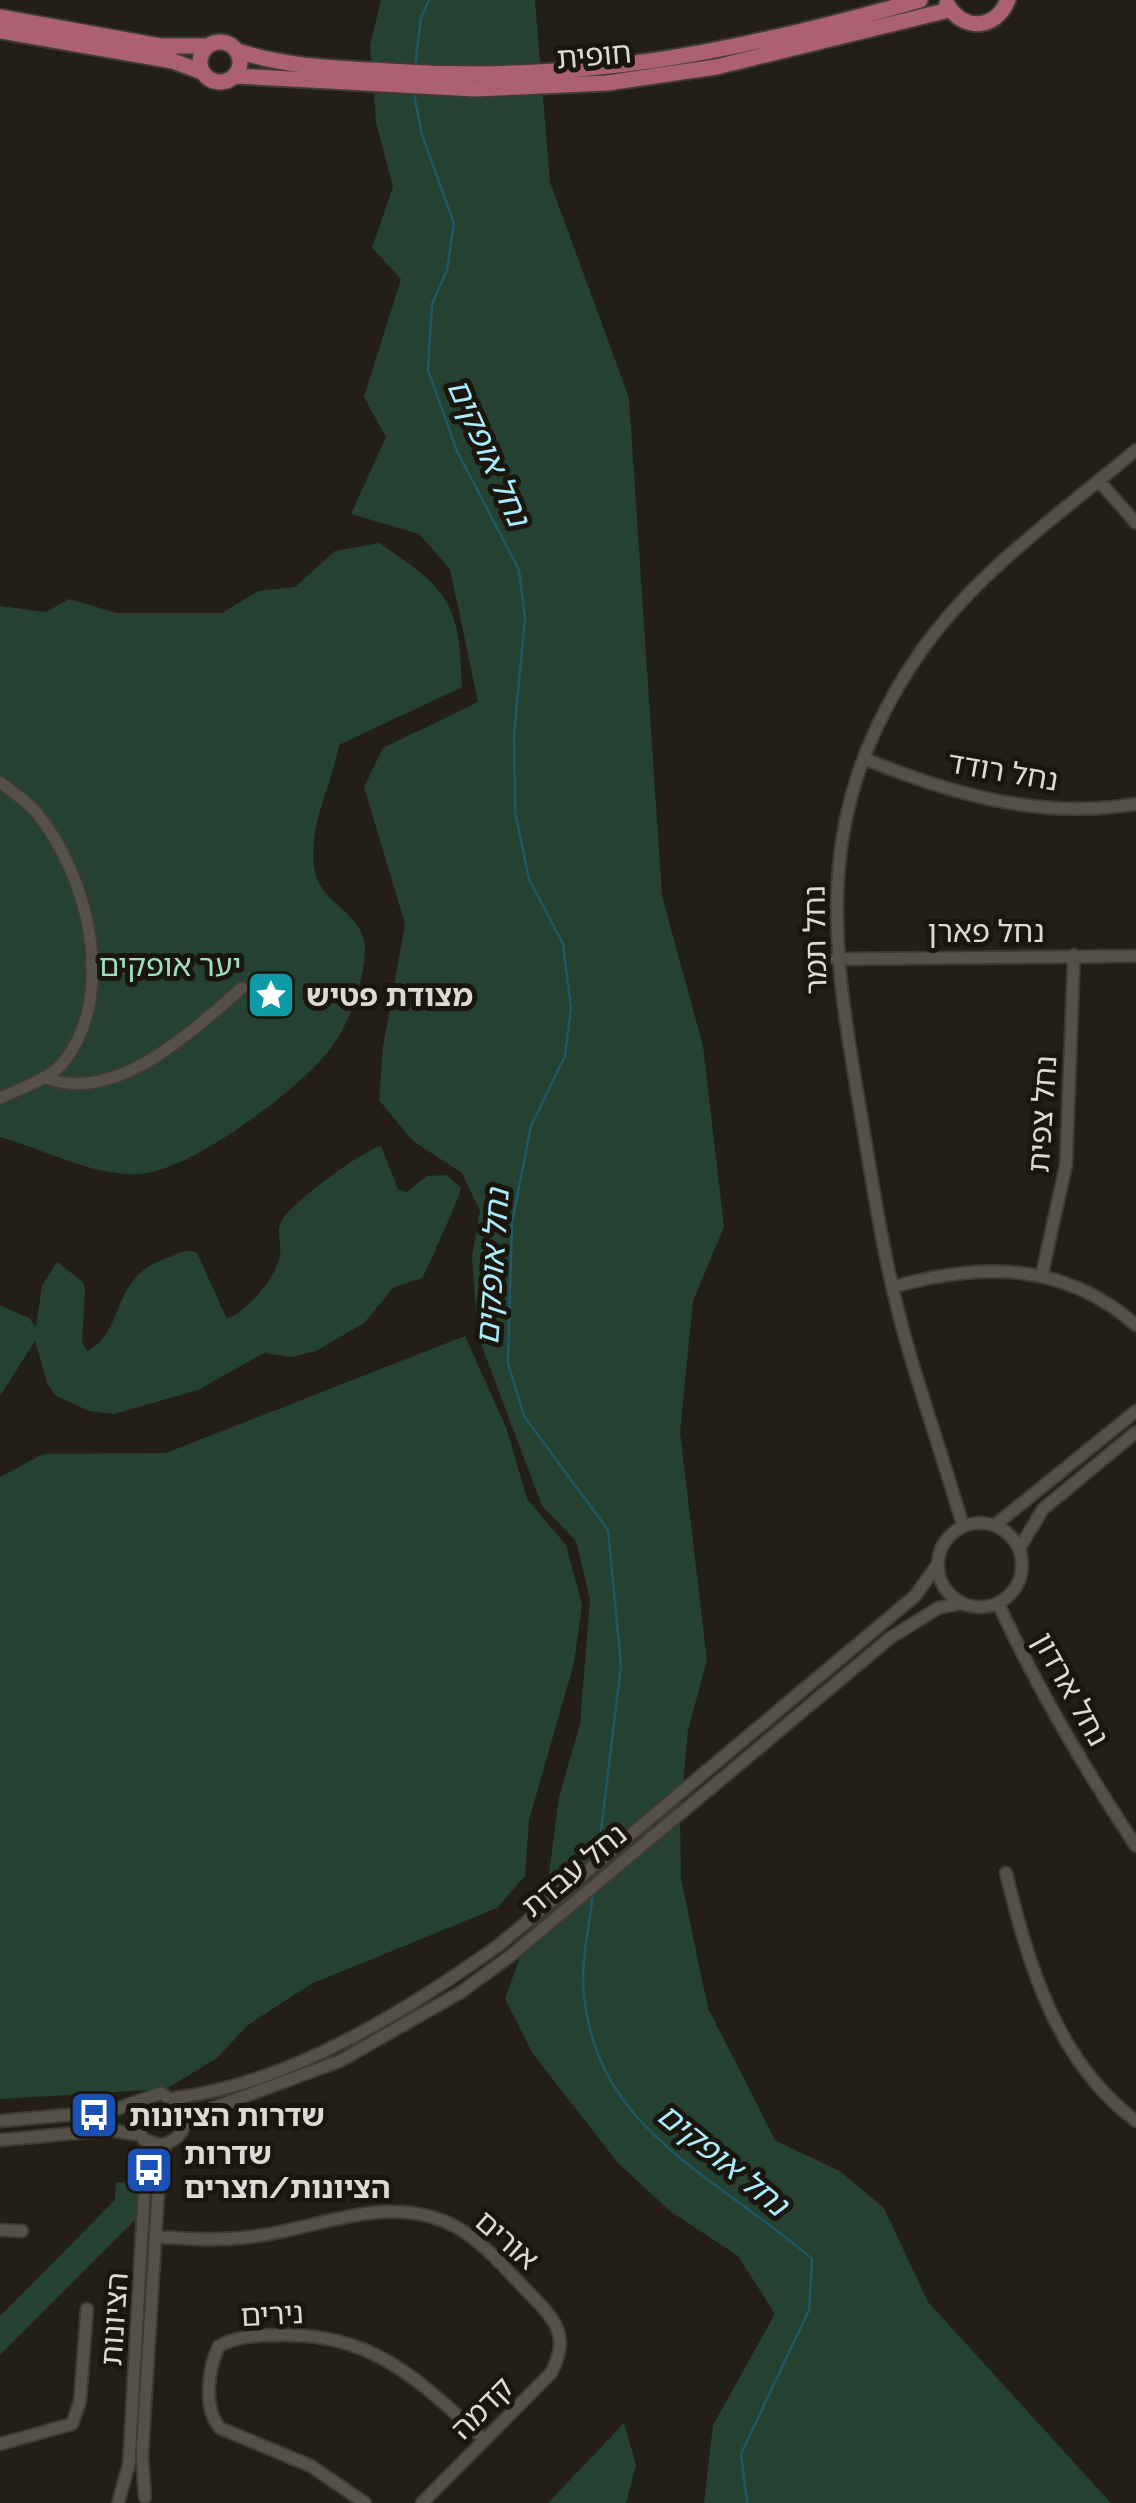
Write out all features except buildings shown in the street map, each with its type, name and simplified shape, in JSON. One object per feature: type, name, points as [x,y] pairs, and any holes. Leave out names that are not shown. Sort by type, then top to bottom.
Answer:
[{"type":"main road","name":"חופית","points":[[524,82],[709,55],[920,0]]},
{"type":"main road","points":[[947,5],[964,22],[981,24],[1000,16],[1008,0]]},
{"type":"main road","name":"חופית","points":[[236,76],[606,83],[716,67],[947,5]]},
{"type":"main road","points":[[0,17],[160,46],[227,43],[238,51],[241,64],[236,76],[218,83],[172,60],[0,31]]},
{"type":"main road","points":[[202,72],[200,58],[207,46]]},
{"type":"main road","name":"חופית","points":[[238,51],[268,60],[370,77]]},
{"type":"street","name":"נחל תמר","points":[[963,1526],[893,1287],[836,958],[836,887],[852,796],[886,707],[946,618],[1012,553],[1136,450]]},
{"type":"street","points":[[1099,481],[1136,524]]},
{"type":"street","name":"נחל רודד","points":[[865,759],[915,779],[1003,802],[1076,808],[1136,804]]},
{"type":"street","points":[[0,782],[35,810],[66,859],[77,888],[94,988],[66,1060],[44,1077],[0,1098]]},
{"type":"street","name":"נחל צפית","points":[[1042,1274],[1066,1164],[1074,955]]},
{"type":"street","name":"נחל פארן","points":[[836,958],[1136,956]]},
{"type":"street","points":[[91,965],[124,968]]},
{"type":"street","points":[[44,1077],[62,1084],[94,1082],[150,1062],[242,988]]},
{"type":"street","points":[[893,1287],[974,1269],[1042,1274],[1116,1307],[1136,1325]]},
{"type":"street","points":[[995,1525],[1019,1549],[1022,1562],[1017,1586],[998,1603],[986,1607],[962,1604],[944,1588],[937,1564],[944,1541],[963,1526],[995,1525],[1136,1411]]},
{"type":"street","points":[[1019,1549],[1044,1509],[1136,1432]]},
{"type":"street","name":"נחל עבדת","points":[[175,2098],[212,2090],[334,2046],[412,2006],[462,1972],[915,1596],[937,1564]]},
{"type":"street","name":"נחל ארדון","points":[[998,1603],[1030,1672],[1096,1787],[1136,1846]]},
{"type":"street","name":"נחל עבדת","points":[[185,2123],[213,2108],[340,2061],[420,2019],[480,1978],[913,1620],[938,1608],[962,1604]]},
{"type":"street","points":[[1006,1874],[1038,1990],[1080,2062],[1136,2122]]},
{"type":"street","points":[[0,2121],[111,2111],[156,2093],[175,2098],[184,2112],[185,2123],[180,2134],[166,2144],[111,2130],[0,2140]]},
{"type":"street","points":[[139,2103],[134,2116],[143,2138]]},
{"type":"street","name":"הציונות","points":[[117,2501],[129,2464],[143,2138]]},
{"type":"street","name":"הציונות","points":[[148,2501],[142,2456],[160,2162],[166,2144]]},
{"type":"street","name":"אורים","points":[[157,2237],[238,2239],[359,2215],[400,2210],[426,2214],[475,2239],[560,2325],[562,2340]]},
{"type":"street","points":[[0,2230],[22,2231]]},
{"type":"street","points":[[0,2444],[72,2424],[80,2401],[87,2309]]},
{"type":"street","name":"נירים","points":[[365,2503],[310,2466],[220,2428],[213,2420],[210,2397],[219,2346],[242,2338],[299,2335],[360,2346],[403,2367],[485,2440]]},
{"type":"street","name":"קדמה","points":[[422,2503],[551,2374],[562,2340]]},
{"type":"street","points":[[117,2501],[132,2493],[148,2501]]},
{"type":"green space","points":[[381,0],[535,0],[550,182],[629,398],[662,896],[703,1046],[724,1227],[693,1301],[680,1432],[707,1660],[688,1730],[680,1815],[681,1879],[708,2008],[775,2140],[841,2172],[884,2208],[928,2302],[1111,2503],[704,2503],[713,2425],[775,2314],[738,2256],[670,2211],[618,2163],[533,2054],[505,1999],[549,1874],[559,1797],[580,1724],[590,1600],[576,1541],[542,1506],[478,1336],[472,1257],[480,1211],[462,1173],[413,1141],[379,1100],[383,1047],[405,924],[364,787],[383,748],[478,702],[450,569],[419,534],[351,514],[386,437],[364,397],[401,279],[372,248],[393,187],[376,122],[370,45]]},
{"type":"green space","name":"יער אופקים","points":[[379,543],[421,573],[446,600],[458,635],[462,687],[339,745],[317,823],[315,872],[326,893],[359,928],[365,952],[351,1013],[333,1045],[298,1082],[245,1124],[162,1169],[140,1174],[105,1171],[0,1137],[0,606],[46,612],[69,599],[117,613],[222,613],[258,591],[295,587],[335,551]]},
{"type":"green space","points":[[381,1146],[398,1189],[407,1192],[427,1176],[447,1175],[461,1188],[422,1278],[394,1287],[364,1323],[316,1351],[292,1357],[264,1353],[198,1390],[114,1414],[89,1411],[56,1396],[48,1385],[35,1341],[0,1396],[0,1305],[29,1318],[36,1327],[42,1286],[57,1262],[83,1282],[82,1342],[87,1351],[108,1331],[135,1278],[148,1267],[185,1251],[197,1253],[227,1319],[252,1301],[273,1274],[280,1255],[279,1228],[285,1216],[326,1180]]},
{"type":"green space","points":[[465,1336],[507,1430],[527,1499],[566,1545],[582,1605],[574,1663],[529,1820],[525,1876],[497,1908],[311,1984],[248,2025],[217,2058],[166,2089],[0,2099],[0,1477],[43,1454],[166,1453]]},
{"type":"green space","points":[[116,2182],[141,2184],[138,2217],[0,2355],[0,2316],[115,2200]]},
{"type":"green space","points":[[624,2423],[636,2465],[626,2503],[548,2503]]},
{"type":"waterway","name":"נחל אופקים","points":[[415,66],[421,18],[429,0]]},
{"type":"waterway","name":"נחל אופקים","points":[[414,94],[422,135],[454,223],[447,270],[432,304],[428,370],[457,451],[519,570],[525,618],[514,735],[515,811],[529,879],[563,944],[571,1008],[565,1056],[531,1126],[512,1223],[508,1363],[524,1416],[608,1530],[621,1665],[598,1856]]},
{"type":"waterway","name":"נחל אופקים","points":[[593,1894],[583,1979],[590,2030],[607,2074],[632,2111],[663,2143],[812,2259],[809,2310],[741,2454],[747,2503]]},
{"type":"place","name":"מצודת פטיש","points":[[271,995]]},
{"type":"place","name":"שדרות הציונות","points":[[94,2115]]},
{"type":"place","name":"שדרות הציונות/חצרים","points":[[149,2170]]}]
